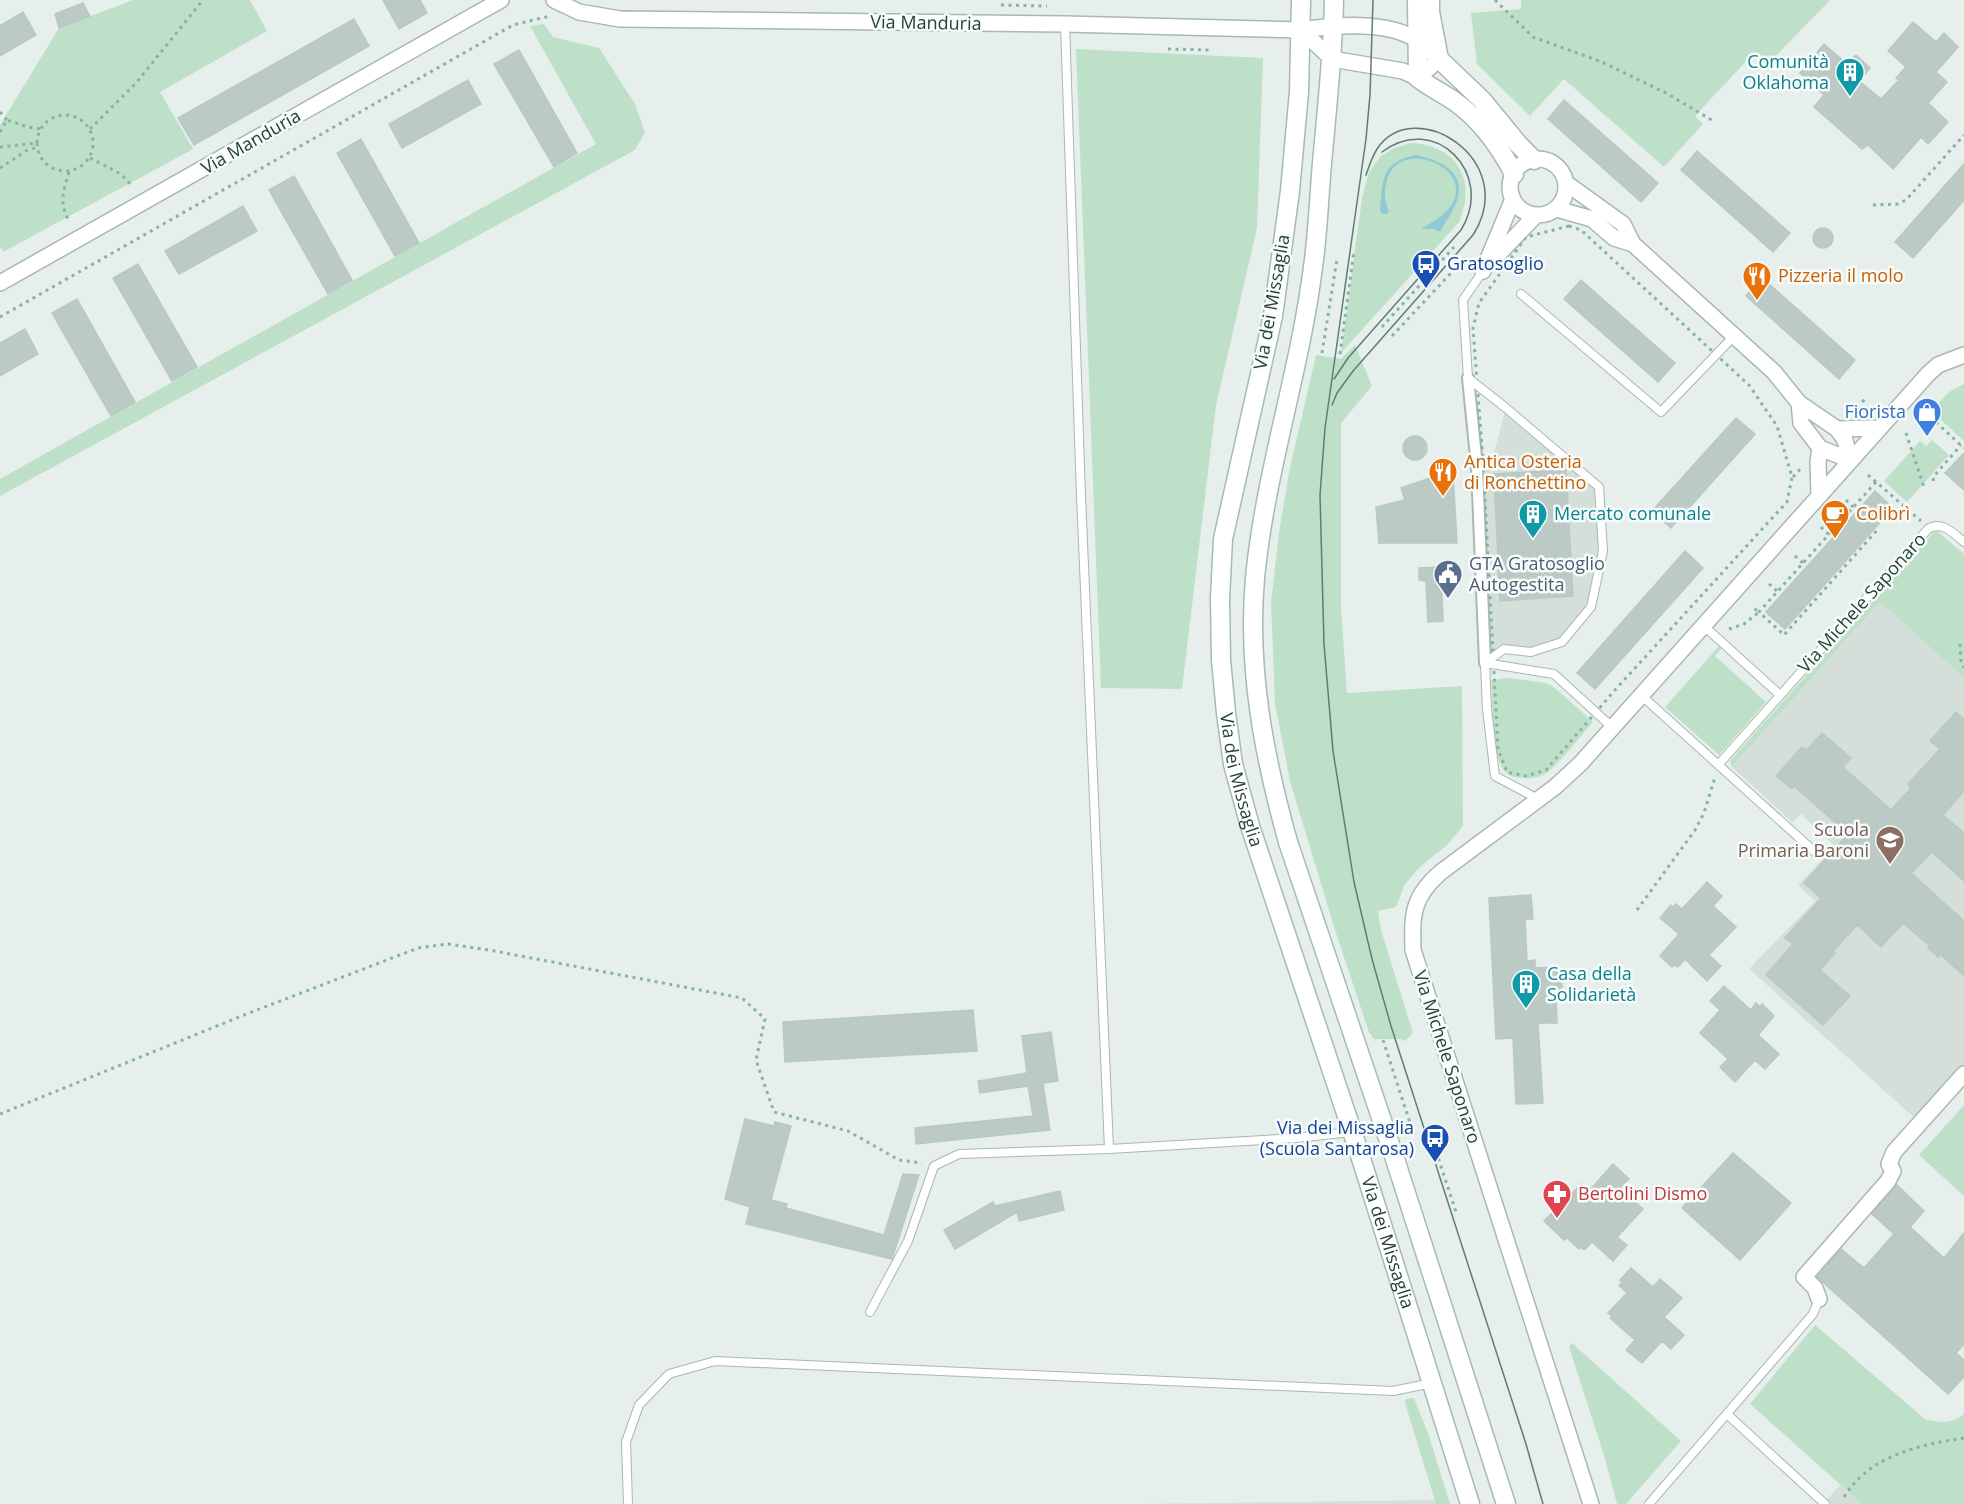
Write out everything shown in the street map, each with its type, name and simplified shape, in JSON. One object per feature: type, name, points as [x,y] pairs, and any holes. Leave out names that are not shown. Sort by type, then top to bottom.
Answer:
[{"type":"main road","name":"Via dei Missaglia","points":[[1301,0],[1299,92],[1290,191],[1273,316],[1223,539],[1220,598],[1221,660],[1233,764],[1250,826],[1352,1131],[1470,1504]]},
{"type":"main road","name":"Via dei Missaglia","points":[[1334,0],[1332,59],[1313,267],[1269,493],[1256,578],[1253,631],[1255,684],[1263,741],[1288,842],[1395,1159],[1506,1504]]},
{"type":"main road","points":[[1417,0],[1418,78],[1454,101],[1488,132],[1500,147],[1514,174]]},
{"type":"main road","points":[[1430,0],[1430,12],[1439,59],[1482,100],[1534,160]]},
{"type":"street","name":"Via Manduria","points":[[0,283],[501,0]]},
{"type":"street","name":"Via Manduria","points":[[554,0],[579,12],[620,19],[1065,24],[1301,30]]},
{"type":"street","points":[[1333,25],[1357,25],[1391,30],[1416,39],[1439,59],[1418,78],[1402,71],[1332,59],[1301,30],[1333,25]]},
{"type":"street","points":[[1566,183],[1564,198],[1557,208],[1547,214],[1536,215],[1523,211],[1513,199],[1510,186],[1514,174],[1524,163],[1544,160],[1554,164],[1566,183],[1623,224],[1634,244],[1774,372],[1799,403],[1837,429],[1845,440],[1850,460]]},
{"type":"street","points":[[1483,271],[1513,199]]},
{"type":"street","points":[[1557,208],[1592,219],[1614,238],[1634,244]]},
{"type":"street","points":[[1483,271],[1536,215]]},
{"type":"street","name":"Via Michele Saponaro","points":[[1591,1504],[1413,950],[1413,913],[1417,900],[1424,887],[1441,872],[1569,775],[1928,374],[1938,365],[1964,355]]},
{"type":"street","points":[[1468,378],[1477,467],[1485,663]]},
{"type":"street","points":[[1799,403],[1801,423],[1820,448],[1850,460]]},
{"type":"street","points":[[1837,429],[1879,428]]},
{"type":"street","points":[[1820,448],[1818,462],[1820,496]]},
{"type":"street","points":[[1819,1299],[1815,1287],[1804,1277],[1888,1181],[1893,1171],[1888,1164],[1894,1152],[1964,1074]]},
{"type":"lane","points":[[1065,24],[1082,530],[1109,1149]]},
{"type":"lane","points":[[1483,271],[1463,300],[1468,378],[1599,487],[1603,551],[1591,607],[1562,642],[1532,652],[1503,649],[1485,663]]},
{"type":"lane","points":[[1521,294],[1661,412],[1735,335]]},
{"type":"lane","name":"Via Michele Saponaro","points":[[1719,764],[1928,529],[1936,525],[1949,530],[1964,542]]},
{"type":"lane","points":[[1704,626],[1780,695]]},
{"type":"lane","points":[[1485,663],[1487,709],[1495,776],[1538,799]]},
{"type":"lane","points":[[1485,663],[1554,674],[1613,728]]},
{"type":"lane","points":[[1642,696],[1816,853]]},
{"type":"lane","points":[[870,1312],[908,1241],[934,1166],[959,1154],[1109,1149],[1296,1138],[1352,1131]]},
{"type":"lane","points":[[1648,1504],[1813,1314],[1819,1299]]},
{"type":"lane","points":[[628,1504],[626,1442],[639,1405],[669,1374],[715,1361],[1392,1391],[1432,1383]]},
{"type":"lane","points":[[1728,1414],[1825,1504]]},
{"type":"path","points":[[90,129],[136,83],[203,0]]},
{"type":"path","points":[[1495,0],[1533,37],[1602,62],[1666,93],[1715,122]]},
{"type":"path","points":[[1001,5],[1047,6]]},
{"type":"path","points":[[0,317],[513,26],[526,22]]},
{"type":"path","points":[[1168,49],[1210,50]]},
{"type":"path","points":[[0,112],[6,119],[41,129]]},
{"type":"path","points":[[69,115],[77,118],[90,129],[94,143],[90,158],[81,167],[60,171],[44,163],[37,145],[41,129],[53,118],[69,115]]},
{"type":"path","points":[[0,132],[6,119]]},
{"type":"path","points":[[1873,205],[1898,204],[1906,200],[1964,135]]},
{"type":"path","points":[[0,147],[37,145]]},
{"type":"path","points":[[0,168],[37,145]]},
{"type":"path","points":[[90,158],[117,170],[130,184]]},
{"type":"path","points":[[69,171],[62,197],[64,211],[69,222]]},
{"type":"path","points":[[1382,327],[1454,247]]},
{"type":"path","points":[[1602,249],[1628,273]]},
{"type":"path","points":[[1340,354],[1354,251]]},
{"type":"path","points":[[1392,336],[1465,258]]},
{"type":"path","points":[[1322,353],[1337,259]]},
{"type":"path","points":[[1925,412],[1963,447],[1934,476],[1933,481]]},
{"type":"path","points":[[1906,432],[1925,490]]},
{"type":"path","points":[[1868,475],[1928,529]]},
{"type":"path","points":[[1729,629],[1744,624],[1759,612],[1876,482]]},
{"type":"path","points":[[1846,500],[1853,507]]},
{"type":"path","points":[[1821,527],[1829,535]]},
{"type":"path","points":[[1751,606],[1784,635],[1814,598],[1879,528]]},
{"type":"path","points":[[1816,549],[1820,552]]},
{"type":"path","points":[[1795,556],[1803,563]]},
{"type":"path","points":[[1791,577],[1795,580]]},
{"type":"path","points":[[1769,584],[1778,592]]},
{"type":"path","points":[[1960,645],[1964,668]]},
{"type":"path","points":[[1637,910],[1700,821],[1716,772]]},
{"type":"path","points":[[0,1114],[244,1015],[418,948],[448,944],[742,998],[765,1020],[756,1060],[774,1112],[848,1131],[899,1160],[917,1161],[934,1166]]},
{"type":"path","points":[[1383,1040],[1414,1135]]},
{"type":"path","points":[[1429,1130],[1456,1215]]},
{"type":"path","points":[[1844,1497],[1857,1478],[1884,1460],[1922,1445],[1964,1438]]},
{"type":"shaded area","points":[[1506,408],[1599,487],[1603,551],[1591,607],[1562,642],[1531,652],[1504,649],[1485,663],[1477,467],[1490,468]]},
{"type":"shaded area","name":"Scuola Primaria Baroni","points":[[1880,602],[1964,678],[1964,1067],[1917,1120],[1749,969],[1815,901],[1798,885],[1835,846],[1801,814],[1792,822],[1732,767]]},
{"type":"shaded area","points":[[1840,1485],[1862,1504],[1823,1504]]},
{"type":"shaded area","points":[[1435,1500],[1436,1504],[1141,1504]]},
{"type":"green space","points":[[133,0],[250,0],[267,31],[160,92],[193,149],[3,252],[0,246],[0,125],[59,28]]},
{"type":"green space","points":[[1521,0],[1830,0],[1766,66],[1752,55],[1695,116],[1703,124],[1664,167],[1564,79],[1530,116],[1477,64],[1471,13],[1521,9]]},
{"type":"green space","points":[[544,24],[553,37],[599,48],[635,104],[645,132],[635,150],[0,496],[0,479],[596,144],[530,26]]},
{"type":"green space","points":[[1076,49],[1263,58],[1257,228],[1216,405],[1182,689],[1101,688]]},
{"type":"green space","points":[[1411,143],[1427,145],[1440,150],[1459,168],[1466,192],[1459,222],[1341,353],[1362,198],[1369,172],[1380,157],[1394,148]]},
{"type":"green space","points":[[1355,345],[1372,386],[1341,423],[1341,608],[1347,693],[1462,686],[1463,826],[1447,845],[1421,866],[1405,884],[1396,907],[1378,911],[1381,930],[1413,1033],[1405,1041],[1374,1039],[1369,1032],[1334,927],[1290,781],[1275,704],[1271,602],[1289,472],[1316,355],[1341,359]]},
{"type":"green space","points":[[1964,384],[1964,441],[1931,411],[1949,392]]},
{"type":"green space","points":[[1932,440],[1949,455],[1907,502],[1884,481],[1920,441],[1926,446]]},
{"type":"green space","points":[[1937,531],[1964,554],[1964,678],[1880,602],[1732,767],[1730,761]]},
{"type":"green space","points":[[1720,645],[1722,647],[1715,656],[1766,702],[1719,755],[1665,707]]},
{"type":"green space","points":[[1509,678],[1546,683],[1555,688],[1593,722],[1556,765],[1538,777],[1523,778],[1507,774],[1498,757],[1495,744],[1491,680]]},
{"type":"green space","points":[[1964,1105],[1964,1196],[1919,1155]]},
{"type":"green space","points":[[1815,1325],[1925,1419],[1945,1422],[1955,1420],[1964,1414],[1964,1504],[1862,1504],[1750,1404]]},
{"type":"green space","points":[[1572,1343],[1681,1441],[1626,1504],[1617,1504],[1603,1452],[1569,1347]]},
{"type":"green space","points":[[1414,1398],[1429,1436],[1450,1504],[1436,1504],[1405,1403],[1406,1399]]},
{"type":"water","points":[[1416,155],[1440,163],[1453,173],[1457,180],[1459,188],[1457,201],[1440,232],[1434,229],[1421,229],[1448,210],[1456,192],[1454,180],[1445,169],[1433,162],[1419,159],[1406,160],[1394,167],[1385,188],[1385,200],[1389,211],[1383,214],[1380,211],[1383,181],[1390,167],[1396,162]]},
{"type":"building","points":[[383,0],[420,0],[427,13],[399,29]]},
{"type":"building","points":[[83,3],[90,16],[59,28],[55,14]]},
{"type":"building","points":[[23,12],[36,35],[0,56],[0,26]]},
{"type":"building","points":[[354,19],[369,46],[194,145],[178,118]]},
{"type":"building","name":"Comunità Oklahoma","points":[[1913,22],[1936,42],[1944,33],[1958,47],[1936,72],[1947,82],[1928,103],[1948,122],[1928,144],[1921,137],[1893,169],[1868,145],[1862,149],[1814,107],[1824,95],[1800,73],[1824,44],[1847,64],[1856,55],[1870,68],[1859,81],[1881,99],[1899,80],[1896,78],[1906,67],[1888,51]]},
{"type":"building","points":[[519,50],[577,153],[554,167],[494,64]]},
{"type":"building","points":[[468,80],[481,104],[402,148],[389,124]]},
{"type":"building","points":[[1564,100],[1658,183],[1641,202],[1548,119]]},
{"type":"building","points":[[361,139],[419,243],[395,256],[337,153]]},
{"type":"building","points":[[1697,151],[1790,233],[1773,252],[1681,170]]},
{"type":"building","points":[[1964,164],[1964,200],[1913,258],[1895,242]]},
{"type":"building","points":[[294,176],[352,280],[328,294],[269,190]]},
{"type":"building","points":[[243,206],[257,231],[179,274],[165,251]]},
{"type":"building","points":[[1823,228],[1830,231],[1833,238],[1830,245],[1823,248],[1816,245],[1813,238],[1816,231]]},
{"type":"building","points":[[138,264],[197,367],[172,381],[113,278]]},
{"type":"building","points":[[1762,278],[1855,360],[1839,379],[1746,296]]},
{"type":"building","points":[[1581,280],[1675,363],[1658,382],[1564,299]]},
{"type":"building","points":[[77,299],[135,402],[111,416],[52,313]]},
{"type":"building","points":[[25,329],[38,354],[0,376],[0,343]]},
{"type":"building","points":[[1736,418],[1755,434],[1671,528],[1652,511]]},
{"type":"building","points":[[1415,436],[1424,439],[1427,448],[1424,457],[1415,460],[1406,457],[1403,448],[1406,439]]},
{"type":"building","points":[[1964,453],[1964,490],[1945,473]]},
{"type":"building","name":"Mercato comunale","points":[[1566,470],[1573,596],[1500,601],[1494,474]]},
{"type":"building","points":[[1453,473],[1457,543],[1379,543],[1376,507],[1405,500],[1401,488]]},
{"type":"building","points":[[1875,491],[1893,508],[1785,629],[1766,612]]},
{"type":"building","points":[[1685,551],[1703,568],[1595,689],[1577,673]]},
{"type":"building","points":[[1441,567],[1443,621],[1428,622],[1426,581],[1419,580],[1419,568]]},
{"type":"building","points":[[1956,712],[1964,719],[1964,791],[1943,815],[1964,833],[1964,881],[1932,852],[1911,873],[1964,921],[1964,976],[1940,954],[1938,957],[1928,948],[1930,946],[1903,923],[1881,947],[1857,925],[1833,951],[1835,953],[1820,970],[1850,996],[1823,1025],[1766,975],[1793,944],[1785,938],[1821,898],[1804,883],[1848,834],[1794,786],[1792,789],[1776,776],[1802,747],[1807,750],[1822,733],[1851,758],[1843,767],[1891,810],[1911,788],[1908,784],[1940,749],[1930,741]]},
{"type":"building","points":[[1707,882],[1722,896],[1713,906],[1736,927],[1709,955],[1721,966],[1707,981],[1685,959],[1678,967],[1674,965],[1672,967],[1660,956],[1679,934],[1660,918],[1671,905],[1673,907],[1676,904],[1682,909]]},
{"type":"building","name":"Casa della Solidarietà","points":[[1531,895],[1533,919],[1525,919],[1527,961],[1535,960],[1535,968],[1555,967],[1561,973],[1562,990],[1556,996],[1557,1023],[1538,1023],[1543,1103],[1516,1104],[1513,1038],[1496,1039],[1489,898]]},
{"type":"building","points":[[1724,986],[1751,1010],[1756,1003],[1760,1007],[1762,1004],[1774,1016],[1758,1035],[1779,1054],[1765,1069],[1755,1060],[1735,1082],[1720,1067],[1728,1059],[1700,1033],[1720,1010],[1710,1001]]},
{"type":"building","points":[[973,1010],[977,1051],[785,1062],[783,1022]]},
{"type":"building","points":[[1051,1032],[1058,1081],[1043,1083],[1050,1130],[916,1144],[915,1128],[1033,1116],[1028,1086],[980,1093],[978,1081],[1027,1073],[1022,1036]]},
{"type":"building","points":[[745,1119],[774,1126],[775,1122],[791,1126],[771,1200],[787,1204],[786,1208],[884,1235],[903,1174],[919,1175],[892,1259],[746,1224],[750,1207],[725,1199]]},
{"type":"building","points":[[1733,1153],[1791,1203],[1740,1260],[1682,1208]]},
{"type":"building","points":[[1613,1164],[1629,1179],[1620,1188],[1643,1209],[1617,1237],[1627,1245],[1613,1261],[1592,1242],[1584,1250],[1581,1247],[1579,1249],[1567,1238],[1564,1240],[1544,1221],[1581,1184],[1589,1191]]},
{"type":"building","points":[[1897,1185],[1924,1211],[1910,1227],[1944,1258],[1964,1233],[1964,1344],[1956,1353],[1964,1360],[1964,1377],[1948,1394],[1817,1277],[1841,1249],[1864,1268],[1894,1234],[1872,1214]]},
{"type":"building","points":[[1060,1191],[1064,1210],[1019,1221],[1017,1212],[955,1249],[944,1230],[993,1202],[995,1206]]},
{"type":"building","points":[[1631,1268],[1653,1287],[1660,1279],[1682,1298],[1664,1317],[1684,1335],[1671,1349],[1662,1341],[1642,1363],[1626,1350],[1635,1340],[1610,1318],[1612,1316],[1608,1313],[1627,1293],[1619,1285],[1622,1283],[1620,1280]]},
{"type":"tram line","points":[[1373,0],[1366,139],[1325,428],[1320,495],[1324,644],[1333,751],[1354,882],[1372,959],[1391,1026],[1526,1444],[1543,1504]]},
{"type":"tram line","points":[[1332,405],[1337,393],[1353,371],[1473,235],[1484,207],[1483,182],[1473,160],[1457,143],[1436,132],[1414,128],[1394,134],[1377,149],[1366,175]]},
{"type":"tram line","points":[[1334,379],[1348,358],[1461,230],[1470,209],[1471,188],[1465,170],[1454,155],[1439,144],[1421,139],[1402,142],[1382,152]]},
{"type":"place","name":"Comunità Oklahoma","points":[[1850,98]]},
{"type":"place","name":"Gratosoglio","points":[[1426,290]]},
{"type":"place","name":"Pizzeria il molo","points":[[1757,302]]},
{"type":"place","name":"Fiorista","points":[[1927,438]]},
{"type":"place","name":"Antica Osteria di Ronchettino","points":[[1443,498]]},
{"type":"place","name":"Mercato comunale","points":[[1533,540]]},
{"type":"place","name":"Colibrì","points":[[1835,540]]},
{"type":"place","name":"GTA Gratosoglio Autogestita","points":[[1448,600]]},
{"type":"place","name":"Scuola Primaria Baroni","points":[[1890,866]]},
{"type":"place","name":"Casa della Solidarietà","points":[[1526,1010]]},
{"type":"place","name":"Via dei Missaglia (Scuola Santarosa)","points":[[1435,1164]]},
{"type":"place","name":"Bertolini Dismo","points":[[1557,1220]]}]
